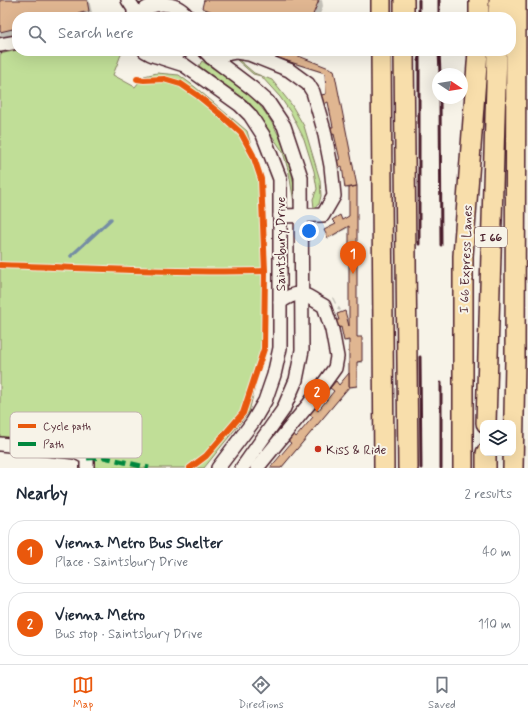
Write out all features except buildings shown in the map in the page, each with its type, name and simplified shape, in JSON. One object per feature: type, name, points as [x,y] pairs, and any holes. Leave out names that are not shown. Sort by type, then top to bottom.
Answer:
[{"type":"highway","points":[[381,0],[381,12]]},
{"type":"highway","points":[[404,0],[404,12]]},
{"type":"highway","points":[[479,0],[479,12]]},
{"type":"highway","points":[[498,12],[499,0]]},
{"type":"highway","points":[[516,0],[516,12]]},
{"type":"highway","points":[[381,56],[383,468]]},
{"type":"highway","points":[[404,56],[408,468]]},
{"type":"highway","name":"I 66 Express Lanes","points":[[462,468],[464,256],[478,56]]},
{"type":"highway","name":"I 66","points":[[486,420],[497,56]]},
{"type":"highway","points":[[513,468],[515,361],[516,56]]},
{"type":"highway","points":[[486,456],[486,468]]},
{"type":"street","points":[[128,0],[134,9],[134,12]]},
{"type":"street","points":[[141,12],[144,8],[152,3],[160,1],[167,1],[177,5],[185,12]]},
{"type":"street","points":[[0,45],[12,43]]},
{"type":"street","name":"Saintsbury Drive","points":[[153,56],[184,64],[250,115],[263,135],[280,180],[280,348],[274,375],[265,401],[252,424],[218,468]]},
{"type":"street","points":[[162,58],[172,56]]},
{"type":"street","name":"Saintsbury Drive","points":[[211,56],[268,102],[284,126],[301,177],[302,350],[296,380],[283,410],[242,468]]},
{"type":"street","points":[[253,56],[289,70],[308,84],[313,92],[324,130],[331,166],[334,196],[323,215],[280,216]]},
{"type":"street","points":[[257,468],[309,404],[335,368],[337,357],[332,330],[324,306],[302,294],[291,295],[280,302]]},
{"type":"street","points":[[0,444],[10,445]]},
{"type":"green space","points":[[12,51],[12,56],[120,56],[113,75],[135,87],[144,76],[157,73],[179,75],[247,131],[261,179],[265,271],[264,349],[249,412],[204,468],[86,468],[87,458],[142,458],[142,412],[10,412],[10,445],[0,444],[0,54]]},
{"type":"green space","points":[[237,60],[254,73],[272,80],[291,104],[304,126],[320,180],[321,196],[319,204],[314,208],[313,199],[317,189],[314,171],[304,139],[291,113],[280,97],[261,76],[253,74]]},
{"type":"green space","points":[[202,61],[245,90],[269,118],[277,131],[288,159],[292,174],[296,203],[294,203],[289,173],[283,152],[249,102],[199,66]]},
{"type":"waterway","points":[[71,256],[111,219]]},
{"type":"railway","points":[[419,0],[419,12]]},
{"type":"railway","points":[[439,0],[439,12]]},
{"type":"railway","points":[[419,56],[419,244]]},
{"type":"railway","points":[[439,56],[440,68]]},
{"type":"railway","points":[[440,104],[441,245]]},
{"type":"railway","points":[[420,357],[421,468]]},
{"type":"railway","points":[[441,383],[441,468]]},
{"type":"marked path","points":[[108,458],[149,468]]},
{"type":"cycle path","points":[[137,79],[164,79],[181,84],[197,95],[241,133],[253,155],[261,179],[265,271],[264,349],[243,413],[206,456],[190,468]]},
{"type":"cycle path","points":[[0,265],[166,271],[265,271]]},
{"type":"place","name":"Vienna Metro Bus Shelter","points":[[353,274]]},
{"type":"place","name":"Vienna Metro","points":[[317,412]]},
{"type":"place","name":"Kiss & Ride","points":[[318,449]]}]
